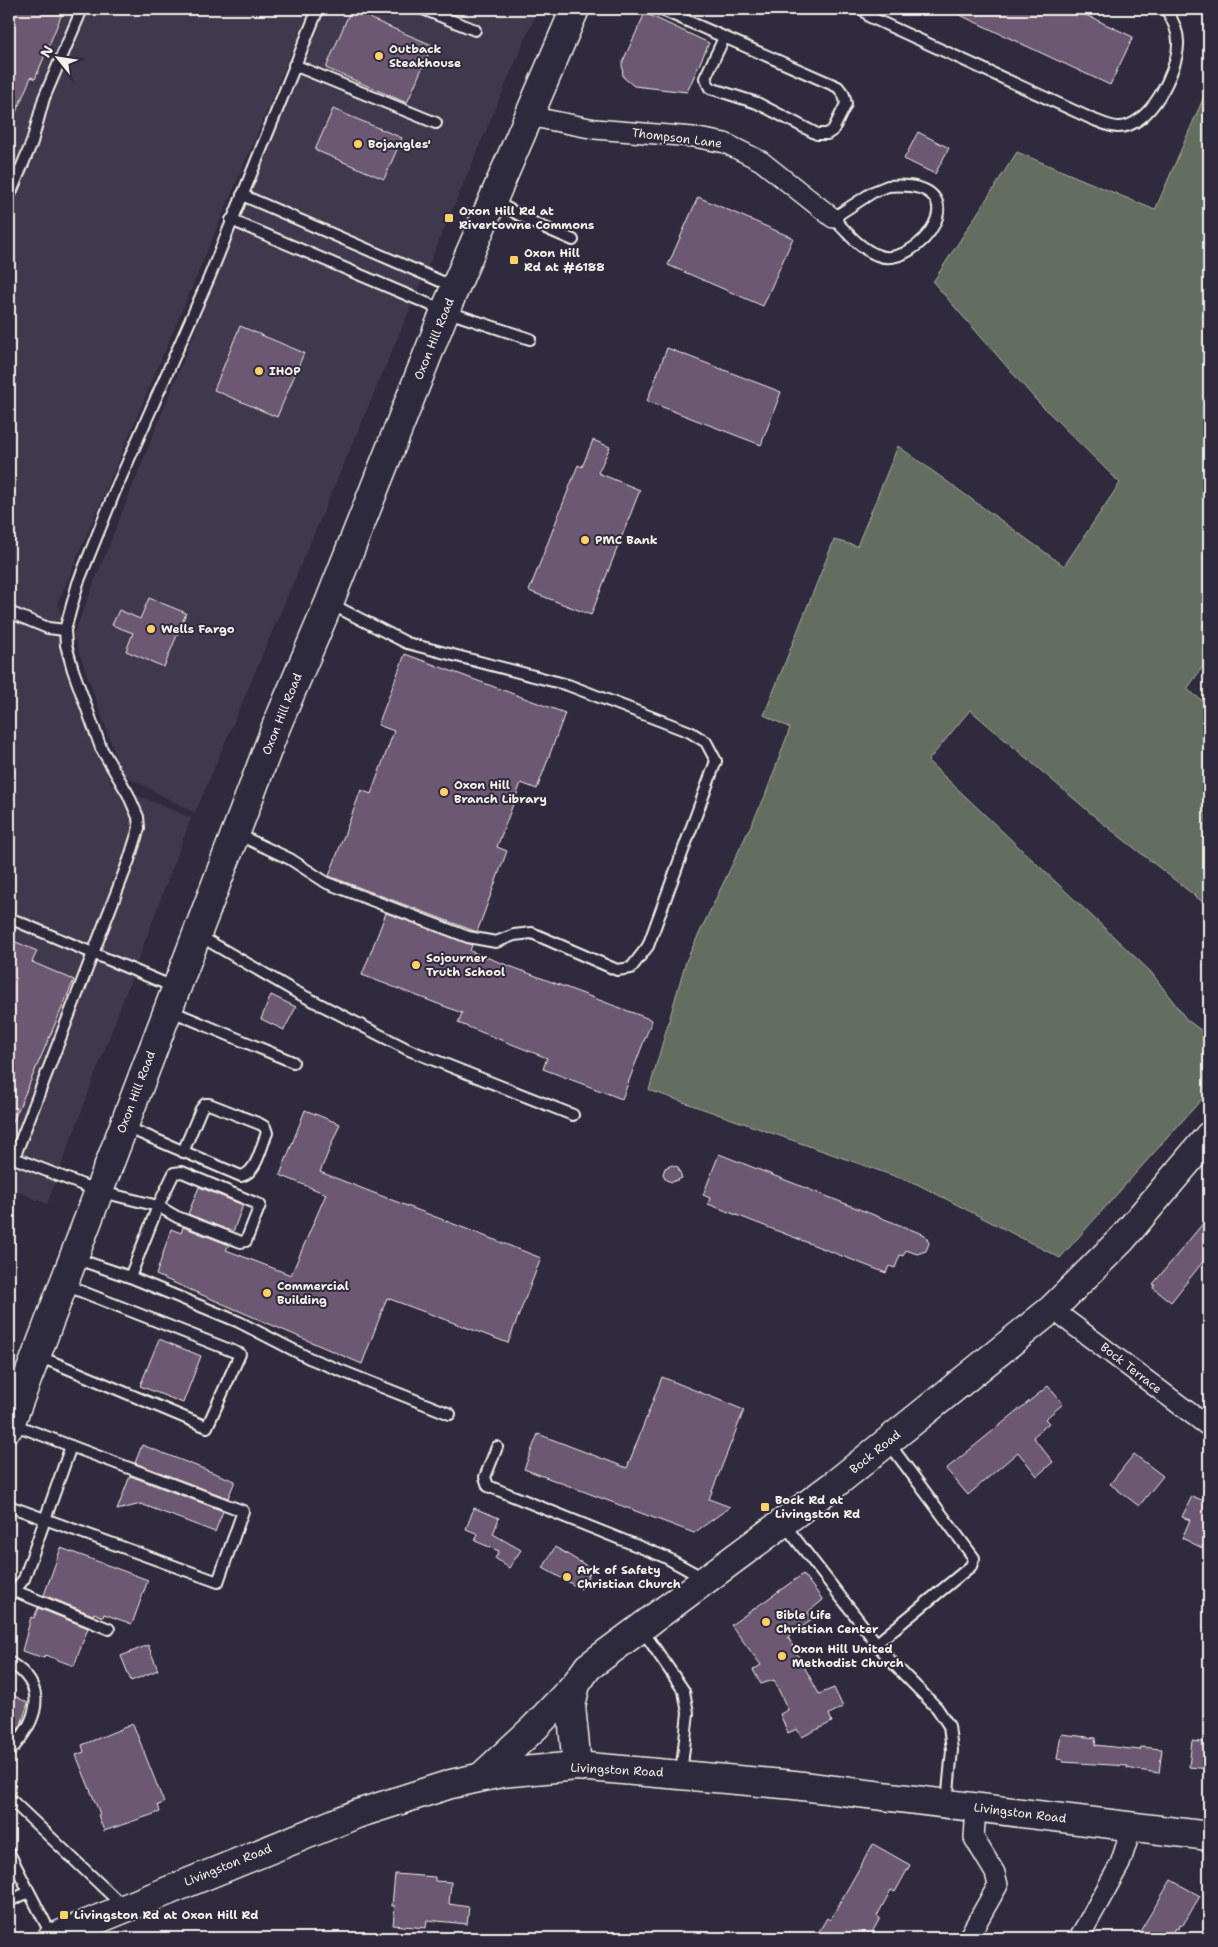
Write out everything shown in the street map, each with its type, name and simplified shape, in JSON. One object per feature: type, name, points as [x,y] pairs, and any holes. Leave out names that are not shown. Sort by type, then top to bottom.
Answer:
[{"type":"main road","name":"Oxon Hill Road","points":[[9,1425],[276,727],[329,603],[450,299],[575,9]]},
{"type":"main road","name":"Bock Road","points":[[577,1766],[571,1706],[576,1684],[588,1667],[783,1523],[1052,1309],[1122,1239],[1209,1136]]},
{"type":"main road","points":[[480,1778],[535,1727],[576,1684]]},
{"type":"main road","name":"Livingston Road","points":[[52,1938],[357,1814],[452,1784],[501,1773],[577,1766],[680,1774],[1209,1836]]},
{"type":"street","name":"Thompson Lane","points":[[528,116],[595,129],[673,135],[726,143],[761,161],[833,218]]},
{"type":"street","name":"Bock Terrace","points":[[1052,1309],[1209,1427]]},
{"type":"street","points":[[968,1938],[998,1885],[996,1874],[974,1838],[976,1808]]},
{"type":"street","points":[[1079,1938],[1120,1864],[1132,1827]]},
{"type":"lane","points":[[9,197],[32,142],[44,98],[82,9]]},
{"type":"lane","points":[[130,1277],[158,1206],[174,1173],[182,1172],[260,1205],[246,1241],[241,1242],[177,1217],[158,1206],[98,1191],[11,1157],[93,953],[139,828],[138,817],[128,794],[101,748],[73,670],[66,645],[65,630],[82,575],[119,482],[209,278],[318,9]]},
{"type":"lane","points":[[423,9],[475,30]]},
{"type":"lane","points":[[660,9],[838,87],[844,95],[846,104],[833,130],[827,134],[817,134],[757,103],[710,88],[705,78],[724,38]]},
{"type":"lane","points":[[863,9],[870,17],[885,24],[1092,119],[1118,127],[1136,122],[1151,110],[1170,73],[1178,46],[1172,19],[1166,9]]},
{"type":"lane","points":[[294,65],[436,123]]},
{"type":"lane","points":[[888,186],[912,188],[928,192],[936,197],[939,205],[938,217],[932,230],[910,251],[896,257],[877,256],[864,248],[833,218],[873,192],[888,186]]},
{"type":"lane","points":[[242,195],[530,339]]},
{"type":"lane","points":[[493,200],[536,224],[573,240]]},
{"type":"lane","points":[[231,220],[450,299]]},
{"type":"lane","points":[[236,833],[290,859],[327,883],[468,937],[496,942],[514,935],[532,933],[617,970],[631,968],[648,946],[716,761],[706,742],[690,732],[568,685],[407,644],[329,603]]},
{"type":"lane","points":[[9,612],[48,628],[65,630]]},
{"type":"lane","points":[[9,918],[93,953],[172,999],[293,1062]]},
{"type":"lane","points":[[197,934],[296,992],[409,1050],[573,1115]]},
{"type":"lane","points":[[122,1126],[183,1152],[241,1176],[248,1175],[253,1169],[266,1133],[265,1127],[205,1104],[201,1109],[183,1152]]},
{"type":"lane","points":[[73,1257],[130,1277],[239,1322],[309,1358],[450,1414]]},
{"type":"lane","points":[[36,1355],[207,1427],[240,1354],[62,1284]]},
{"type":"lane","points":[[9,1425],[71,1446],[243,1511],[218,1582],[9,1506]]},
{"type":"lane","points":[[877,1643],[971,1566],[974,1558],[888,1441]]},
{"type":"lane","points":[[71,1446],[24,1578],[12,1594],[109,1629]]},
{"type":"lane","points":[[497,1447],[485,1477],[488,1486],[665,1557],[706,1579]]},
{"type":"lane","points":[[783,1523],[888,1658],[937,1708],[949,1726],[952,1750],[946,1804]]},
{"type":"lane","points":[[641,1627],[684,1691],[688,1713],[680,1774]]},
{"type":"lane","points":[[9,1662],[27,1676],[34,1688],[37,1700],[35,1713],[29,1725],[9,1752]]},
{"type":"lane","points":[[9,1798],[126,1908]]},
{"type":"lane","points":[[9,1853],[52,1938]]},
{"type":"lane","points":[[9,1901],[30,1892]]},
{"type":"shaded area","points":[[9,9],[310,9],[58,603],[111,784],[191,818],[47,1204],[9,1188]]},
{"type":"shaded area","points":[[324,9],[538,9],[195,813],[122,774],[73,635]]},
{"type":"green space","points":[[1209,85],[1209,658],[1187,689],[1209,706],[1209,907],[1100,821],[970,710],[928,761],[1151,972],[1187,1020],[1209,1036],[1209,1091],[1060,1258],[917,1184],[649,1090],[686,961],[765,796],[790,728],[764,715],[834,540],[857,546],[898,446],[1064,566],[1120,483],[1036,400],[933,282],[1017,152],[1155,210]]},
{"type":"building","points":[[9,9],[64,9],[35,79],[31,77],[9,129]]},
{"type":"building","name":"Outback Steakhouse","points":[[351,9],[375,9],[371,19],[432,45],[407,103],[326,68]]},
{"type":"building","points":[[947,9],[1073,9],[1133,37],[1110,85]]},
{"type":"building","points":[[645,13],[709,43],[687,92],[634,86],[623,77],[622,63]]},
{"type":"building","name":"Bojangles'","points":[[333,109],[402,138],[384,179],[315,150]]},
{"type":"building","points":[[918,132],[949,148],[935,174],[904,159]]},
{"type":"building","points":[[698,197],[793,238],[763,306],[668,265]]},
{"type":"building","name":"IHOP","points":[[240,326],[304,353],[277,417],[214,390]]},
{"type":"building","points":[[667,348],[781,392],[761,445],[647,401]]},
{"type":"building","name":"PMC Bank","points":[[593,440],[610,447],[598,473],[640,490],[591,615],[529,591],[578,465],[582,467]]},
{"type":"building","name":"Wells Fargo","points":[[149,598],[186,613],[164,667],[126,651],[133,633],[112,625],[119,610],[140,619]]},
{"type":"building","name":"Oxon Hill Branch Library","points":[[405,654],[565,713],[537,789],[521,783],[497,847],[507,851],[477,932],[329,876],[361,790],[371,794],[394,731],[378,725]]},
{"type":"building","points":[[386,913],[472,945],[470,951],[652,1020],[622,1099],[543,1069],[547,1058],[458,1023],[462,1013],[362,975]]},
{"type":"building","points":[[9,939],[37,951],[32,962],[74,980],[9,1131]]},
{"type":"building","points":[[271,995],[296,1007],[284,1030],[261,1019]]},
{"type":"building","points":[[305,1110],[340,1124],[320,1172],[541,1258],[508,1343],[387,1298],[362,1364],[156,1275],[171,1229],[181,1233],[183,1227],[229,1245],[226,1250],[291,1275],[326,1194],[280,1175]]},
{"type":"building","points":[[719,1154],[925,1235],[929,1243],[926,1251],[917,1254],[906,1250],[903,1256],[900,1255],[895,1268],[889,1266],[886,1273],[708,1204],[710,1198],[703,1195]]},
{"type":"building","points":[[672,1165],[678,1167],[682,1178],[672,1182],[666,1180],[663,1174],[665,1168]]},
{"type":"building","points":[[199,1187],[243,1205],[233,1232],[188,1214]]},
{"type":"building","points":[[1209,1216],[1209,1254],[1171,1302],[1153,1288],[1155,1285],[1153,1284]]},
{"type":"building","points":[[159,1339],[201,1356],[183,1403],[140,1386]]},
{"type":"building","points":[[662,1377],[744,1410],[709,1499],[730,1507],[694,1533],[524,1469],[538,1434],[627,1468]]},
{"type":"building","points":[[1048,1386],[1063,1404],[1045,1419],[1049,1423],[1033,1437],[1053,1462],[1037,1476],[1018,1452],[968,1495],[946,1469]]},
{"type":"building","points":[[142,1445],[235,1481],[228,1498],[135,1463]]},
{"type":"building","points":[[1134,1454],[1163,1476],[1139,1506],[1110,1484]]},
{"type":"building","points":[[130,1476],[223,1511],[215,1532],[141,1504],[117,1510]]},
{"type":"building","points":[[1192,1496],[1209,1503],[1209,1543],[1205,1541],[1202,1548],[1182,1538],[1190,1520],[1182,1517]]},
{"type":"building","points":[[474,1508],[499,1518],[493,1534],[521,1550],[509,1568],[495,1558],[499,1551],[475,1541],[478,1534],[466,1529]]},
{"type":"building","points":[[555,1547],[592,1569],[581,1589],[543,1568]]},
{"type":"building","points":[[61,1548],[148,1580],[132,1624],[104,1614],[103,1617],[94,1613],[93,1615],[44,1595]]},
{"type":"building","name":"Oxon Hill United Methodist Church","points":[[803,1574],[823,1600],[808,1612],[812,1620],[788,1637],[819,1694],[834,1688],[843,1707],[829,1714],[832,1722],[802,1737],[797,1729],[788,1733],[780,1714],[788,1710],[774,1680],[761,1684],[753,1670],[761,1665],[731,1625]]},
{"type":"building","points":[[38,1608],[88,1628],[74,1666],[45,1655],[44,1658],[22,1651],[31,1617],[34,1618]]},
{"type":"building","points":[[148,1645],[158,1670],[131,1681],[121,1656]]},
{"type":"building","points":[[9,1693],[28,1703],[21,1725],[9,1742]]},
{"type":"building","points":[[133,1724],[164,1803],[158,1805],[160,1812],[104,1831],[98,1815],[100,1814],[76,1755],[84,1752],[82,1745]]},
{"type":"building","points":[[1061,1734],[1096,1738],[1095,1745],[1140,1750],[1141,1747],[1162,1749],[1159,1773],[1127,1768],[1128,1766],[1062,1762],[1063,1760],[1057,1759]]},
{"type":"building","points":[[1192,1741],[1209,1743],[1209,1769],[1189,1767]]},
{"type":"building","points":[[873,1844],[910,1865],[895,1892],[891,1890],[877,1916],[880,1918],[869,1938],[815,1938],[827,1918],[830,1920]]},
{"type":"building","points":[[395,1874],[435,1877],[435,1881],[451,1882],[449,1904],[469,1907],[467,1924],[427,1920],[426,1928],[393,1925],[395,1906],[392,1906]]},
{"type":"building","points":[[1171,1880],[1200,1896],[1183,1925],[1180,1924],[1178,1929],[1176,1928],[1170,1938],[1136,1938]]},
{"type":"place","name":"Outback Steakhouse","points":[[379,56]]},
{"type":"place","name":"Bojangles'","points":[[358,144]]},
{"type":"place","name":"Oxon Hill Rd at Rivertowne Commons","points":[[449,218]]},
{"type":"place","name":"Oxon Hill Rd at #6188","points":[[514,260]]},
{"type":"place","name":"IHOP","points":[[259,371]]},
{"type":"place","name":"PMC Bank","points":[[585,540]]},
{"type":"place","name":"Wells Fargo","points":[[151,629]]},
{"type":"place","name":"Oxon Hill Branch Library","points":[[444,792]]},
{"type":"place","name":"Sojourner Truth School","points":[[416,965]]},
{"type":"place","name":"Commercial Building","points":[[267,1293]]},
{"type":"place","name":"Bock Rd at Livingston Rd","points":[[765,1507]]},
{"type":"place","name":"Ark of Safety Christian Church","points":[[567,1577]]},
{"type":"place","name":"Bible Life Christian Center","points":[[766,1622]]},
{"type":"place","name":"Oxon Hill United Methodist Church","points":[[782,1656]]},
{"type":"place","name":"Livingston Rd at Oxon Hill Rd","points":[[64,1915]]}]
